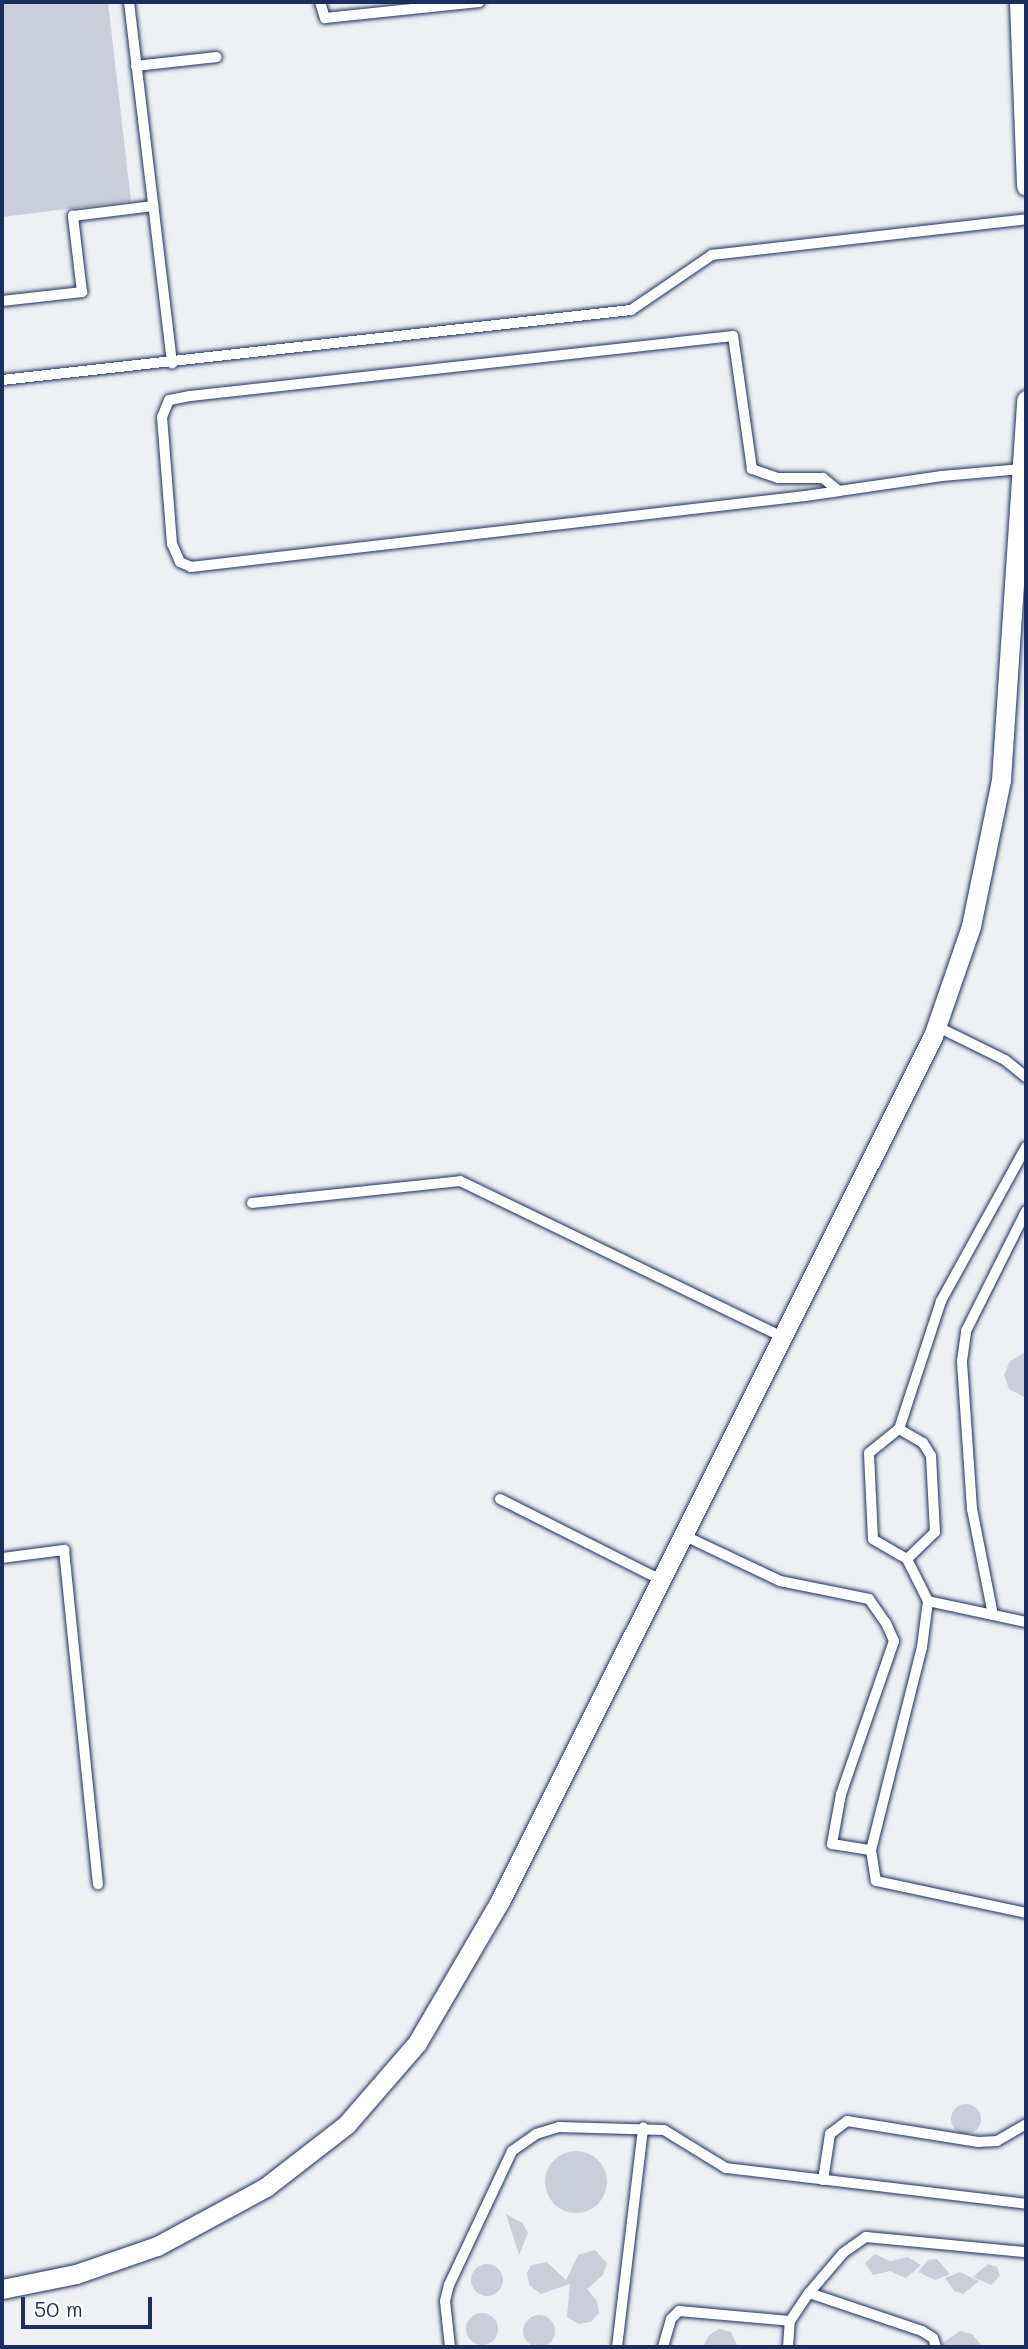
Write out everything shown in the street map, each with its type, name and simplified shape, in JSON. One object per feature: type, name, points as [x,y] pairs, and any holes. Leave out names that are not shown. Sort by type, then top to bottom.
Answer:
[{"type":"street","points":[[1019,2],[1026,186]]},
{"type":"street","points":[[2,2289],[76,2274],[157,2246],[266,2187],[346,2125],[417,2043],[499,1901],[685,1536],[936,1026],[971,926],[1001,780],[1022,529],[1021,469],[1026,400]]},
{"type":"lane","points":[[129,2],[172,363]]},
{"type":"lane","points":[[320,2],[325,18],[479,2]]},
{"type":"lane","points":[[136,66],[217,57]]},
{"type":"lane","points":[[2,301],[82,292],[73,216],[153,206]]},
{"type":"lane","points":[[2,380],[631,310],[712,255],[1026,219]]},
{"type":"lane","points":[[839,491],[823,478],[778,478],[752,470],[733,336],[190,396],[169,400],[162,417],[172,544],[180,562],[191,567],[839,491],[1021,469]]},
{"type":"lane","points":[[936,1026],[1005,1060],[1026,1077]]},
{"type":"lane","points":[[1026,1147],[941,1301],[917,1386],[899,1429],[869,1453],[869,1499],[873,1539],[907,1559],[928,1601],[922,1647],[871,1850],[876,1881],[1026,1913]]},
{"type":"lane","points":[[252,1203],[460,1181],[783,1338]]},
{"type":"lane","points":[[993,1615],[972,1509],[962,1361],[965,1331],[1026,1212]]},
{"type":"lane","points":[[899,1429],[923,1443],[931,1456],[935,1532],[907,1559]]},
{"type":"lane","points":[[500,1499],[662,1580]]},
{"type":"lane","points":[[685,1536],[780,1581],[869,1599],[886,1623],[894,1640],[841,1794],[832,1844],[871,1850]]},
{"type":"lane","points":[[2,1558],[64,1550],[98,1884]]},
{"type":"lane","points":[[928,1601],[1026,1622]]},
{"type":"lane","points":[[823,2180],[830,2134],[847,2121],[978,2143],[997,2141],[1026,2124]]},
{"type":"lane","points":[[450,2347],[445,2301],[449,2285],[512,2151],[536,2134],[559,2127],[664,2130],[726,2168],[1026,2204]]},
{"type":"lane","points":[[617,2347],[643,2128]]},
{"type":"lane","points":[[788,2347],[790,2321],[809,2292],[843,2253],[866,2237],[1026,2252]]},
{"type":"lane","points":[[809,2292],[922,2331],[933,2338],[936,2347]]},
{"type":"lane","points":[[663,2347],[671,2319],[679,2311],[790,2321]]},
{"type":"shaded area","points":[[2,2],[1026,2],[1026,2347],[2,2347]]},
{"type":"building","points":[[2,2],[108,2],[131,201],[2,217]]},
{"type":"building","points":[[1026,1352],[1026,1398],[1009,1389],[1004,1375],[1010,1361]]},
{"type":"building","points":[[966,2104],[977,2108],[981,2119],[977,2130],[966,2134],[955,2130],[951,2119],[955,2108]]},
{"type":"building","points":[[570,2151],[582,2151],[598,2160],[605,2170],[605,2194],[598,2204],[582,2213],[570,2213],[559,2208],[550,2199],[545,2188],[545,2176],[550,2165],[559,2156]]},
{"type":"building","points":[[506,2214],[522,2223],[528,2233],[519,2255]]},
{"type":"building","points":[[595,2250],[607,2263],[603,2275],[587,2289],[597,2301],[599,2313],[591,2322],[579,2324],[567,2317],[570,2284],[541,2294],[529,2285],[527,2273],[531,2265],[547,2262],[566,2280],[578,2255]]},
{"type":"building","points":[[875,2254],[890,2261],[908,2257],[921,2265],[906,2278],[890,2271],[873,2275],[865,2263]]},
{"type":"building","points":[[937,2259],[950,2274],[935,2280],[918,2272],[928,2260]]},
{"type":"building","points":[[487,2264],[498,2269],[503,2280],[498,2291],[487,2296],[476,2291],[471,2280],[476,2269]]},
{"type":"building","points":[[988,2264],[997,2267],[1000,2276],[991,2285],[973,2277]]},
{"type":"building","points":[[960,2272],[979,2281],[963,2294],[954,2291],[945,2278]]},
{"type":"building","points":[[482,2313],[493,2318],[498,2329],[493,2340],[482,2345],[471,2340],[466,2329],[471,2318]]},
{"type":"building","points":[[539,2315],[550,2320],[555,2331],[550,2342],[539,2347],[528,2342],[523,2331],[528,2320]]},
{"type":"building","points":[[719,2329],[731,2332],[738,2347],[703,2347],[709,2335]]},
{"type":"building","points":[[960,2331],[972,2334],[983,2347],[943,2347],[943,2343]]}]
